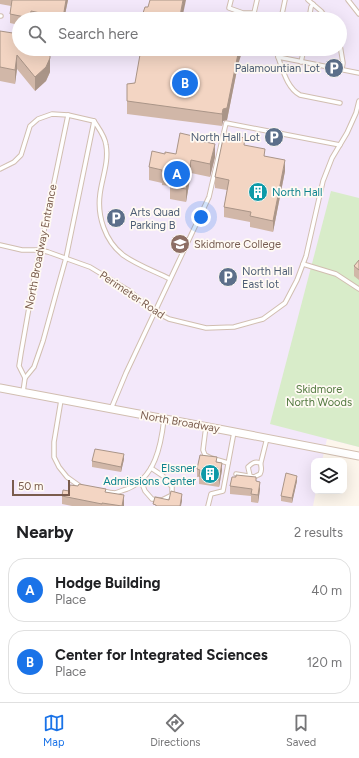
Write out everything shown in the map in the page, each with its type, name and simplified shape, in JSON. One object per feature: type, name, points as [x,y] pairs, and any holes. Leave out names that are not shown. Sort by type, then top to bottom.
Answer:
[{"type":"street","name":"North Broadway","points":[[0,388],[359,456]]},
{"type":"lane","points":[[231,0],[229,8],[240,12]]},
{"type":"lane","points":[[254,12],[257,0]]},
{"type":"lane","points":[[282,12],[285,0]]},
{"type":"lane","points":[[308,0],[320,12]]},
{"type":"lane","points":[[348,0],[359,14]]},
{"type":"lane","points":[[310,12],[313,4]]},
{"type":"lane","points":[[301,62],[302,56]]},
{"type":"lane","points":[[342,56],[342,69]]},
{"type":"lane","points":[[278,57],[359,73]]},
{"type":"lane","points":[[278,57],[287,81],[294,92],[300,95],[340,102]]},
{"type":"lane","name":"Perimeter Road","points":[[0,245],[22,250],[40,250],[90,267],[128,290],[154,311],[169,319],[206,328],[234,327],[263,319],[285,303],[297,280],[303,264],[323,181],[332,158],[350,126],[359,101]]},
{"type":"lane","points":[[0,169],[14,162],[21,155],[30,126],[38,119],[52,114],[68,115],[94,121],[103,134],[106,144],[107,158],[100,195],[100,213],[112,244],[122,254],[170,279]]},
{"type":"lane","name":"North Broadway Entrance","points":[[23,393],[25,378],[20,366],[20,353],[68,115]]},
{"type":"lane","name":"North Broadway Entrance","points":[[25,378],[34,367],[43,342],[66,258],[94,121]]},
{"type":"lane","points":[[111,409],[154,311],[209,197],[226,123],[340,145]]},
{"type":"lane","points":[[303,264],[336,274],[359,289]]},
{"type":"lane","points":[[61,400],[54,442],[54,458],[67,477],[87,490]]},
{"type":"lane","points":[[101,491],[116,493],[134,486],[146,476],[156,460],[164,419]]},
{"type":"lane","points":[[206,426],[203,450],[205,455],[228,463]]},
{"type":"lane","points":[[208,506],[211,494],[223,491],[234,432]]},
{"type":"lane","points":[[236,474],[257,476],[260,474],[262,471],[260,464],[267,438]]},
{"type":"lane","points":[[250,476],[248,467],[252,463],[257,462],[260,464]]},
{"type":"lane","points":[[141,480],[145,491],[152,499],[162,500],[172,495],[172,487],[163,476],[151,468]]},
{"type":"shaded area","name":"Skidmore College","points":[[0,0],[359,0],[359,447],[327,439],[323,458],[311,458],[311,494],[315,494],[313,506],[0,506]]},
{"type":"green space","name":"Skidmore North Woods","points":[[331,191],[359,198],[359,447],[270,424]]},
{"type":"building","points":[[12,0],[66,0],[64,12],[31,11],[12,12],[12,14],[10,14]]},
{"type":"building","points":[[150,0],[183,0],[181,12],[143,12],[145,7],[148,7]]},
{"type":"building","points":[[0,31],[12,33],[12,56],[17,56],[15,70],[0,67]]},
{"type":"building","points":[[18,56],[50,56],[46,67],[35,77]]},
{"type":"building","points":[[140,56],[238,56],[227,108],[223,109],[222,114],[127,101],[127,84],[135,83]]},
{"type":"building","points":[[180,133],[197,137],[196,140],[215,144],[210,164],[191,160],[186,189],[170,186],[172,174],[149,167],[152,151],[165,154],[165,152],[176,154]]},
{"type":"building","name":"North Hall","points":[[224,134],[245,138],[244,145],[265,149],[264,156],[285,160],[273,221],[250,216],[251,212],[224,207],[229,180],[215,177]]},
{"type":"building","points":[[359,260],[359,270],[354,266]]},
{"type":"building","points":[[95,449],[124,454],[121,467],[92,461]]},
{"type":"building","name":"Elssner Admissions Center","points":[[200,455],[217,457],[216,462],[222,463],[219,480],[199,476],[200,470],[197,469]]},
{"type":"building","points":[[286,473],[297,476],[292,498],[281,496]]},
{"type":"building","points":[[236,475],[256,477],[256,481],[260,482],[258,495],[251,494],[252,489],[230,486],[232,477],[236,477]]},
{"type":"building","points":[[79,484],[106,489],[105,492],[124,495],[122,506],[102,504],[62,496],[63,490],[69,491],[70,485],[78,486]]},
{"type":"building","points":[[171,491],[182,494],[180,506],[156,506],[153,504],[155,497],[169,500]]},
{"type":"place","name":"Palamountian Lot","points":[[334,68]]},
{"type":"place","name":"Center for Integrated Sciences","points":[[185,83]]},
{"type":"place","name":"North Hall Lot","points":[[274,137]]},
{"type":"place","name":"Hodge Building","points":[[177,174]]},
{"type":"place","name":"North Hall","points":[[258,192]]},
{"type":"place","name":"Arts Quad Parking B","points":[[116,218]]},
{"type":"place","name":"Skidmore College","points":[[180,244]]},
{"type":"place","name":"North Hall East lot","points":[[228,277]]},
{"type":"place","name":"Elssner Admissions Center","points":[[210,474]]}]
